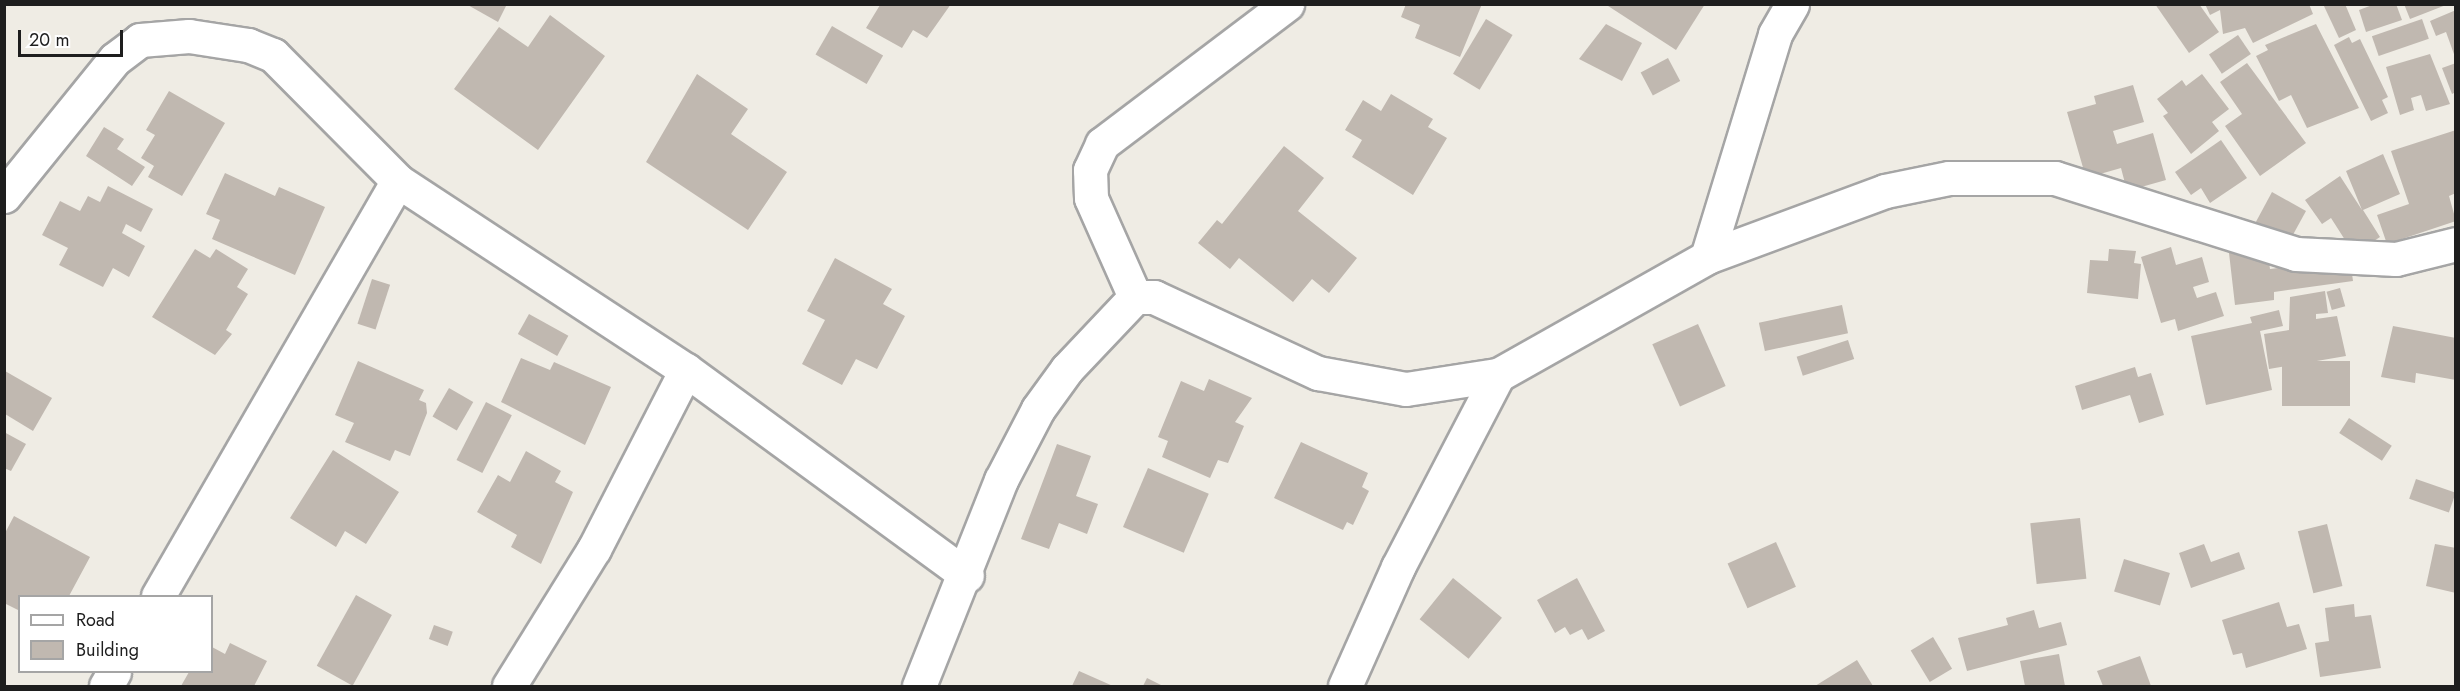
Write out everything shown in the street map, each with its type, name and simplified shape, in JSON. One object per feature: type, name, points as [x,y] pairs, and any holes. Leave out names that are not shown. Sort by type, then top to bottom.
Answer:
[{"type":"street","points":[[1135,297],[1091,198],[1090,170],[1102,144],[1214,54],[1287,4]]},
{"type":"street","points":[[1707,257],[1772,43],[1792,4]]},
{"type":"street","points":[[4,196],[116,59],[140,40],[189,36],[248,45],[273,55],[398,181],[686,370],[967,576]]},
{"type":"street","points":[[919,687],[967,576],[1001,480],[1038,409],[1067,369],[1135,297],[1154,297],[1318,373],[1406,388],[1498,375],[1707,257],[1885,191],[1949,178],[2002,175],[2055,178],[2296,254],[2396,259],[2456,244]]},
{"type":"street","points":[[159,595],[398,181]]},
{"type":"street","points":[[509,687],[594,549],[686,370]]},
{"type":"street","points":[[1345,687],[1398,567],[1498,375]]},
{"type":"street","points":[[106,687],[113,673]]},
{"type":"building","points":[[466,4],[507,4],[498,22]]},
{"type":"building","points":[[951,4],[927,38],[913,30],[902,48],[866,28],[880,5]]},
{"type":"building","points":[[1406,4],[1482,4],[1460,57],[1415,38],[1420,25],[1401,17]]},
{"type":"building","points":[[1605,4],[1705,4],[1676,50]]},
{"type":"building","points":[[2155,4],[2199,4],[2219,32],[2189,53]]},
{"type":"building","points":[[2205,4],[2309,4],[2313,14],[2253,43],[2245,28],[2223,34],[2220,10],[2210,15]]},
{"type":"building","points":[[2323,4],[2345,4],[2356,30],[2339,38]]},
{"type":"building","points":[[2375,4],[2396,4],[2402,20],[2366,32],[2359,10]]},
{"type":"building","points":[[2404,4],[2446,4],[2446,5],[2410,19]]},
{"type":"building","points":[[2456,10],[2455,57],[2446,32],[2436,36],[2430,21]]},
{"type":"building","points":[[550,15],[605,56],[538,150],[454,89],[499,27],[528,47]]},
{"type":"building","points":[[1486,19],[1513,35],[1480,90],[1453,74]]},
{"type":"building","points":[[2422,19],[2429,39],[2379,56],[2372,36]]},
{"type":"building","points":[[1606,24],[1642,43],[1622,81],[1579,59]]},
{"type":"building","points":[[2316,24],[2359,108],[2307,128],[2291,95],[2279,101],[2256,56],[2268,50],[2265,45]]},
{"type":"building","points":[[832,26],[883,56],[867,84],[816,55]]},
{"type":"building","points":[[2238,35],[2251,54],[2222,74],[2209,55]]},
{"type":"building","points":[[2349,37],[2352,43],[2360,39],[2388,97],[2382,100],[2388,113],[2371,121],[2334,45]]},
{"type":"building","points":[[2430,54],[2450,104],[2426,111],[2421,95],[2411,98],[2414,110],[2400,115],[2386,67]]},
{"type":"building","points":[[1668,58],[1680,81],[1653,96],[1641,73]]},
{"type":"building","points":[[2247,63],[2306,143],[2260,176],[2225,126],[2242,114],[2220,82]]},
{"type":"building","points":[[2456,63],[2456,92],[2452,94],[2442,68]]},
{"type":"building","points":[[697,74],[748,109],[731,134],[787,172],[748,230],[646,162]]},
{"type":"building","points":[[2202,74],[2229,109],[2212,122],[2219,131],[2191,154],[2163,116],[2168,113],[2157,99],[2182,80],[2186,86]]},
{"type":"building","points":[[2133,85],[2144,122],[2113,131],[2117,144],[2153,133],[2166,180],[2127,191],[2121,168],[2086,178],[2067,112],[2096,104],[2094,96]]},
{"type":"building","points":[[169,91],[225,123],[182,196],[148,177],[154,166],[141,158],[155,135],[146,130]]},
{"type":"building","points":[[1391,94],[1433,119],[1428,127],[1447,138],[1413,195],[1352,157],[1362,140],[1345,130],[1363,100],[1381,111]]},
{"type":"building","points":[[104,127],[124,139],[117,149],[145,167],[132,186],[86,156]]},
{"type":"building","points":[[2456,130],[2456,193],[2449,196],[2456,221],[2387,244],[2377,215],[2409,204],[2391,151]]},
{"type":"building","points":[[2221,140],[2247,178],[2210,203],[2201,188],[2191,195],[2175,172]]},
{"type":"building","points":[[1284,146],[1324,178],[1298,211],[1357,258],[1329,293],[1312,279],[1293,302],[1239,258],[1230,269],[1198,243],[1217,220],[1222,224]]},
{"type":"building","points":[[2383,154],[2400,194],[2363,210],[2380,237],[2354,254],[2331,218],[2322,224],[2305,200],[2340,176],[2362,210],[2346,171]]},
{"type":"building","points":[[225,173],[275,196],[279,187],[325,207],[295,275],[212,239],[220,220],[206,214]]},
{"type":"building","points":[[108,186],[153,209],[141,232],[126,224],[122,233],[145,246],[129,277],[113,268],[103,287],[59,265],[68,248],[42,235],[60,201],[80,211],[88,196],[100,202]]},
{"type":"building","points":[[2272,192],[2306,211],[2289,242],[2251,231]]},
{"type":"building","points":[[2171,247],[2176,265],[2202,257],[2209,282],[2193,287],[2197,298],[2216,292],[2224,316],[2178,331],[2175,319],[2161,323],[2141,257]]},
{"type":"building","points":[[2267,248],[2270,269],[2350,259],[2353,281],[2274,292],[2274,300],[2235,305],[2229,253]]},
{"type":"building","points":[[195,249],[210,258],[216,249],[248,269],[237,287],[248,294],[226,330],[232,334],[215,355],[152,317]]},
{"type":"building","points":[[2109,249],[2136,251],[2134,263],[2141,264],[2138,299],[2087,293],[2090,260],[2108,261]]},
{"type":"building","points":[[835,258],[892,289],[883,304],[905,316],[877,369],[856,359],[842,385],[802,364],[825,320],[807,311]]},
{"type":"building","points":[[372,279],[390,285],[376,330],[357,324]]},
{"type":"building","points":[[2340,288],[2345,306],[2332,310],[2327,292]]},
{"type":"building","points":[[2325,291],[2328,313],[2316,314],[2316,319],[2337,316],[2346,356],[2269,369],[2264,334],[2289,330],[2290,297]]},
{"type":"building","points":[[1842,305],[1848,333],[1765,351],[1759,323]]},
{"type":"building","points":[[2279,310],[2283,326],[2260,331],[2272,390],[2206,405],[2191,336],[2252,323],[2250,317]]},
{"type":"building","points":[[529,314],[568,336],[557,356],[518,334]]},
{"type":"building","points":[[1698,324],[1726,386],[1680,406],[1652,344]]},
{"type":"building","points":[[2393,326],[2456,338],[2456,380],[2416,373],[2415,383],[2381,377]]},
{"type":"building","points":[[1848,340],[1854,359],[1803,376],[1797,357]]},
{"type":"building","points":[[521,358],[550,370],[554,362],[611,387],[585,445],[501,402]]},
{"type":"building","points":[[358,361],[424,390],[419,400],[426,403],[427,413],[410,456],[395,450],[390,461],[345,442],[354,423],[335,415]]},
{"type":"building","points":[[2282,361],[2350,361],[2350,406],[2282,406]]},
{"type":"building","points":[[2135,367],[2138,377],[2151,373],[2164,415],[2139,423],[2130,395],[2082,410],[2075,386]]},
{"type":"building","points":[[5,371],[52,398],[33,431],[5,414]]},
{"type":"building","points":[[1209,379],[1252,398],[1235,422],[1244,426],[1228,463],[1218,460],[1210,478],[1162,457],[1168,441],[1158,437],[1181,381],[1204,391]]},
{"type":"building","points":[[449,388],[473,402],[457,431],[432,417]]},
{"type":"building","points":[[486,402],[512,415],[482,473],[456,460]]},
{"type":"building","points":[[2349,418],[2392,446],[2382,461],[2339,433]]},
{"type":"building","points":[[4,432],[26,444],[11,471],[4,468]]},
{"type":"building","points":[[1301,442],[1368,473],[1362,487],[1369,491],[1353,525],[1347,522],[1343,530],[1274,498]]},
{"type":"building","points":[[1057,444],[1091,456],[1076,496],[1098,504],[1087,534],[1059,523],[1049,549],[1021,539]]},
{"type":"building","points":[[333,450],[399,492],[366,544],[345,531],[336,547],[290,518]]},
{"type":"building","points":[[526,451],[561,471],[555,482],[573,492],[541,564],[511,547],[517,535],[477,512],[498,475],[510,482]]},
{"type":"building","points":[[1148,468],[1209,494],[1184,553],[1123,527]]},
{"type":"building","points":[[2416,479],[2456,493],[2449,513],[2409,499]]},
{"type":"building","points":[[14,516],[90,557],[70,595],[18,595],[18,610],[4,603],[5,533]]},
{"type":"building","points":[[2080,518],[2086,579],[2037,584],[2030,523]]},
{"type":"building","points":[[2327,524],[2342,586],[2313,593],[2298,531]]},
{"type":"building","points":[[1776,542],[1796,587],[1748,608],[1728,564]]},
{"type":"building","points":[[2204,544],[2211,562],[2239,552],[2245,569],[2191,588],[2179,553]]},
{"type":"building","points":[[2435,544],[2456,548],[2456,593],[2426,586]]},
{"type":"building","points":[[2124,559],[2170,573],[2160,606],[2114,592]]},
{"type":"building","points":[[1453,578],[1502,618],[1469,659],[1420,619]]},
{"type":"building","points":[[1577,578],[1605,631],[1588,640],[1582,629],[1570,635],[1565,627],[1555,633],[1537,600]]},
{"type":"building","points":[[356,595],[392,615],[353,686],[317,666]]},
{"type":"building","points":[[2279,602],[2287,627],[2299,624],[2307,649],[2246,668],[2242,653],[2233,655],[2222,620]]},
{"type":"building","points":[[2354,604],[2355,617],[2371,615],[2381,668],[2320,677],[2315,643],[2329,641],[2325,608]]},
{"type":"building","points":[[2034,610],[2039,628],[2061,622],[2067,645],[1967,671],[1958,638],[2008,625],[2006,618]]},
{"type":"building","points":[[434,625],[453,632],[448,646],[429,639]]},
{"type":"building","points":[[1933,637],[1952,669],[1930,682],[1911,650]]},
{"type":"building","points":[[230,643],[267,661],[254,686],[181,686],[188,673],[213,673],[213,648],[225,654]]},
{"type":"building","points":[[2059,654],[2065,686],[2025,686],[2020,661]]},
{"type":"building","points":[[2140,656],[2151,686],[2103,686],[2097,671]]},
{"type":"building","points":[[1857,660],[1873,686],[1815,686]]},
{"type":"building","points":[[1079,671],[1113,686],[1072,686]]},
{"type":"building","points":[[1147,678],[1163,686],[1143,686]]}]
